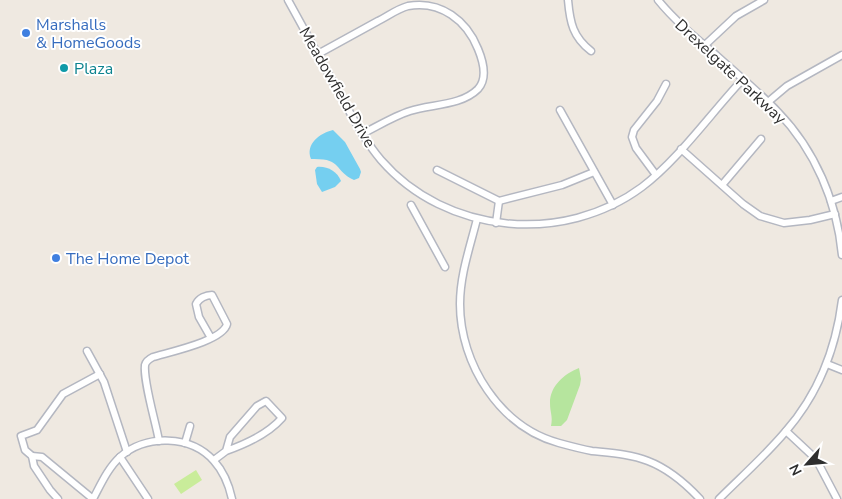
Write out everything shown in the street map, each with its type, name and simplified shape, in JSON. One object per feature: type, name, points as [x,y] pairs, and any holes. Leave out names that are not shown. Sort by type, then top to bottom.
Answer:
[{"type":"street","name":"Meadowfield Drive","points":[[288,0],[362,134],[386,166],[420,193],[453,211],[496,223],[524,225],[561,222],[592,214],[613,205],[637,191],[656,175],[743,79]]},
{"type":"street","points":[[568,0],[576,37],[580,43],[591,51]]},
{"type":"street","name":"Drexelgate Parkway","points":[[658,0],[680,23],[768,102],[804,145],[822,178],[831,201],[842,255]]},
{"type":"street","points":[[705,45],[730,21],[764,0]]},
{"type":"street","points":[[318,54],[397,10],[413,5],[444,8],[463,22],[472,34],[484,70],[482,83],[476,90],[444,104],[408,111],[362,134]]},
{"type":"street","points":[[768,102],[787,86],[842,55]]},
{"type":"street","points":[[656,175],[636,148],[632,137],[634,130],[658,101],[666,84]]},
{"type":"street","points":[[560,110],[613,205]]},
{"type":"street","points":[[722,185],[761,139]]},
{"type":"street","points":[[681,149],[750,210],[760,216],[784,223],[835,214]]},
{"type":"street","points":[[437,170],[499,200],[562,185],[594,172]]},
{"type":"street","points":[[831,201],[842,197]]},
{"type":"street","points":[[496,223],[499,200]]},
{"type":"street","points":[[411,205],[445,267]]},
{"type":"street","points":[[477,219],[460,293],[460,319],[470,358],[479,378],[490,394],[512,416],[541,436],[576,448],[632,456],[648,461],[675,476],[700,499]]},
{"type":"street","points":[[159,441],[148,392],[145,365],[148,359],[211,338],[224,331],[227,324],[212,296],[209,295],[202,298],[196,304],[199,317],[211,338]]},
{"type":"street","points":[[719,499],[786,432],[809,398],[827,364],[838,324],[842,300]]},
{"type":"street","points":[[87,351],[100,374],[127,452]]},
{"type":"street","points":[[827,364],[842,370]]},
{"type":"street","points":[[100,374],[63,394],[36,430],[21,436],[25,450],[32,456],[42,457],[93,499],[109,470],[127,452],[141,445],[159,441],[184,443],[197,448],[214,460],[224,475],[232,499]]},
{"type":"street","points":[[214,460],[226,451],[238,447],[270,429],[282,418],[266,401],[257,406],[230,437],[226,451]]},
{"type":"street","points":[[184,443],[190,426]]},
{"type":"street","points":[[786,432],[816,459],[837,499]]},
{"type":"street","points":[[32,456],[34,466],[58,499]]},
{"type":"street","points":[[120,457],[148,499]]},
{"type":"green space","points":[[579,368],[580,385],[567,420],[561,426],[551,426],[550,403],[552,391],[563,377]]},
{"type":"green space","points":[[196,470],[202,480],[181,494],[174,484]]},
{"type":"water","points":[[333,130],[345,142],[360,169],[359,178],[354,180],[347,176],[337,165],[328,160],[311,159],[310,149],[315,140]]},
{"type":"water","points":[[317,167],[331,170],[337,174],[341,181],[335,187],[322,192],[317,184],[315,170]]},
{"type":"place","name":"Marshalls & HomeGoods","points":[[26,33]]},
{"type":"place","name":"Plaza","points":[[64,68]]},
{"type":"place","name":"The Home Depot","points":[[56,258]]}]
